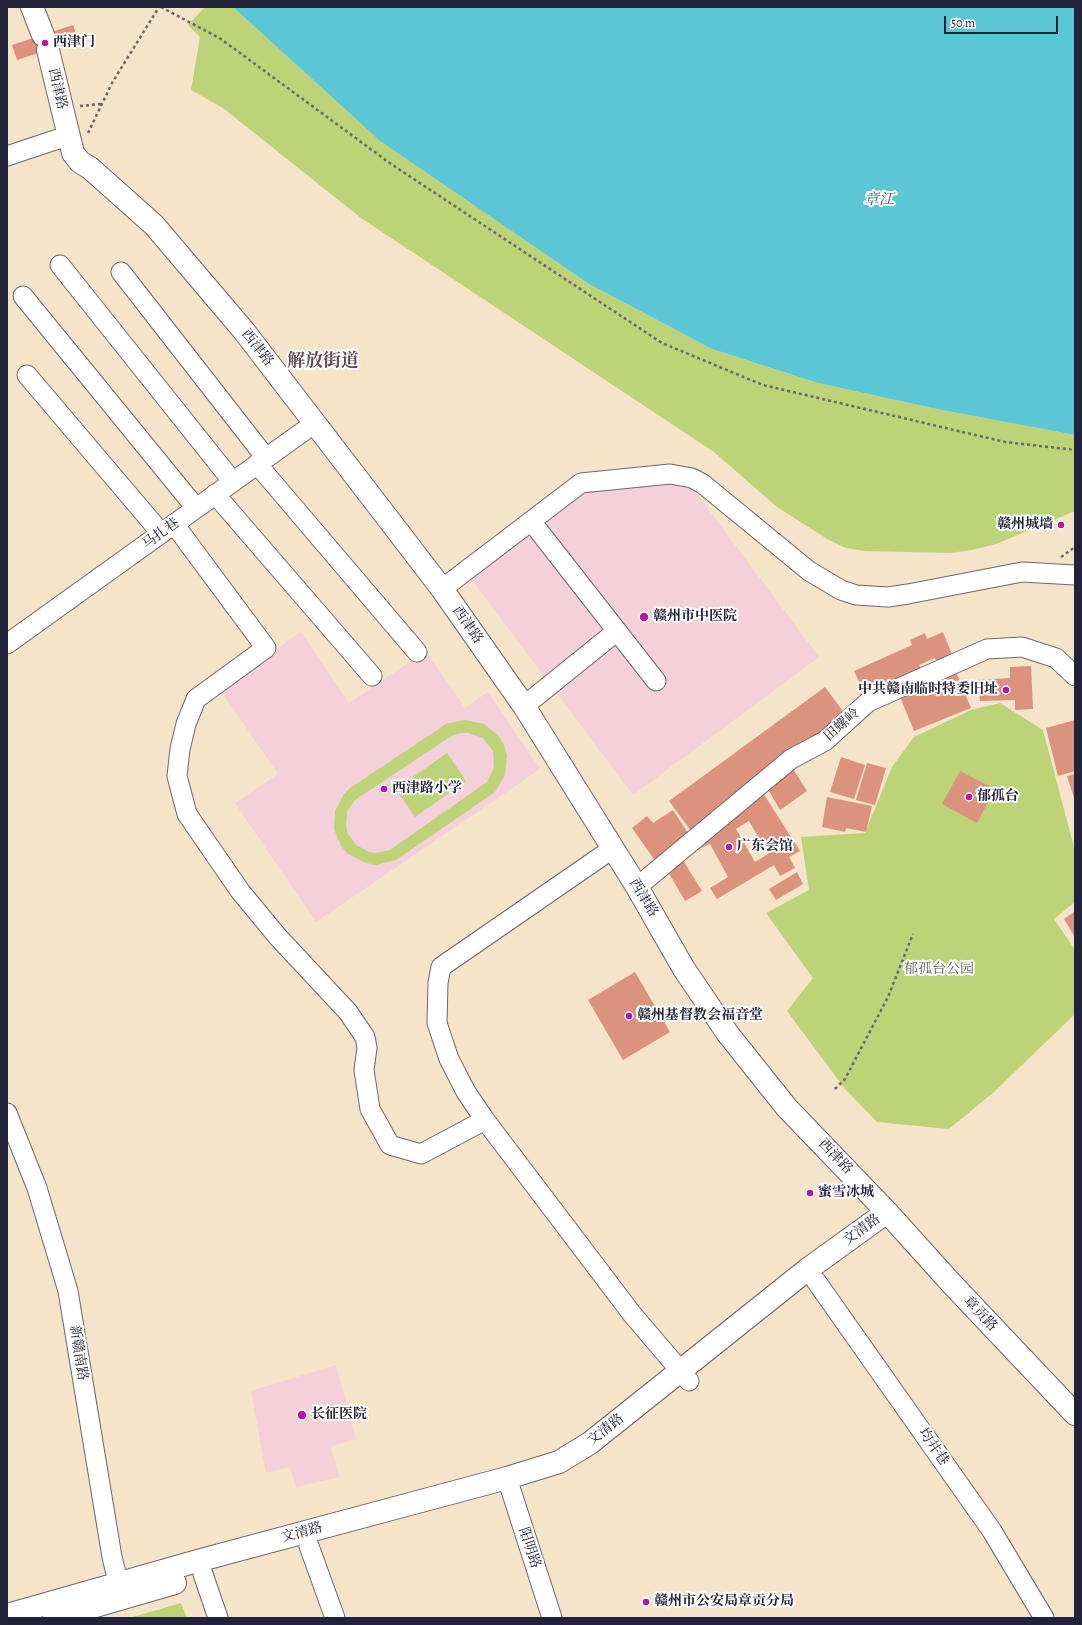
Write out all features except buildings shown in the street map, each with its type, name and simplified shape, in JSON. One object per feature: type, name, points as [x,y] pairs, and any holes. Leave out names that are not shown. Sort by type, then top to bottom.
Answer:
[{"type":"main road","name":"西津路","points":[[32,7],[77,137],[73,153],[80,162],[90,168],[154,225],[244,331],[315,423],[442,589],[524,706],[637,887],[684,969],[728,1034],[787,1108],[887,1212]]},
{"type":"main road","name":"文清路","points":[[7,1615],[203,1574],[309,1546],[509,1485],[573,1454],[685,1376],[816,1281],[887,1212]]},
{"type":"main road","name":"文清路","points":[[685,1376],[808,1269],[887,1212]]},
{"type":"main road","name":"章贡路","points":[[887,1212],[956,1288],[1075,1414]]},
{"type":"main road","name":"文清路","points":[[54,1618],[121,1591],[509,1485]]},
{"type":"street","points":[[7,156],[77,137]]},
{"type":"street","points":[[60,265],[233,482]]},
{"type":"street","points":[[121,272],[262,461],[417,652]]},
{"type":"street","points":[[23,296],[196,508]]},
{"type":"street","points":[[27,375],[168,529],[266,648],[196,699],[186,724],[180,749],[177,776],[187,814],[240,891],[278,937],[348,1012],[365,1036],[367,1048],[364,1070],[370,1109],[390,1145],[421,1154],[485,1120]]},
{"type":"street","name":"马扎巷","points":[[7,644],[315,423]]},
{"type":"street","points":[[442,589],[581,483],[670,474],[692,478],[703,484],[809,571],[841,590],[856,595],[871,597],[901,595],[1022,572],[1075,575]]},
{"type":"street","points":[[215,494],[372,676]]},
{"type":"street","points":[[532,521],[656,681]]},
{"type":"street","points":[[524,706],[617,631]]},
{"type":"street","name":"田螺岭","points":[[637,887],[791,759],[825,741],[868,702],[987,649],[1022,647],[1056,658],[1075,676]]},
{"type":"street","points":[[612,849],[441,967],[438,983],[437,1023],[449,1059],[466,1092],[485,1120],[632,1314],[685,1376]]},
{"type":"street","name":"新赣南路","points":[[7,1113],[37,1188],[68,1291],[112,1557],[121,1591]]},
{"type":"street","name":"均井巷","points":[[816,1281],[992,1532],[1044,1618]]},
{"type":"street","name":"阳明路","points":[[509,1485],[552,1618]]},
{"type":"street","points":[[309,1546],[335,1618]]},
{"type":"street","points":[[203,1574],[218,1618]]},
{"type":"path","points":[[77,137],[102,104],[112,83],[160,7],[221,39],[391,164],[662,344],[763,385],[1005,442],[1075,450]]},
{"type":"path","points":[[73,106],[102,104]]},
{"type":"path","points":[[835,1089],[844,1079],[888,996],[913,934]]},
{"type":"shaded area","name":"赣州市中医院","points":[[687,481],[819,657],[633,795],[469,576],[586,490]]},
{"type":"shaded area","name":"西津路小学","points":[[301,632],[349,703],[426,651],[465,708],[488,692],[540,769],[316,922],[235,803],[278,774],[219,688]]},
{"type":"shaded area","name":"长征医院","points":[[336,1365],[356,1439],[331,1446],[339,1477],[296,1487],[290,1467],[266,1473],[251,1391]]},
{"type":"green space","points":[[205,7],[233,7],[380,141],[589,284],[712,349],[818,383],[937,409],[1075,435],[1075,511],[996,544],[972,550],[950,553],[865,551],[846,548],[829,540],[777,507],[714,452],[361,218],[223,108],[191,90],[200,37],[188,25]]},
{"type":"green space","name":"郁孤台公园","points":[[1000,703],[1043,730],[1075,851],[1075,902],[1054,919],[1075,950],[1075,1014],[994,1092],[949,1129],[877,1122],[845,1089],[787,1011],[813,978],[766,913],[809,890],[801,837],[865,833],[892,767],[914,737],[971,710]]},
{"type":"green space","points":[[465,720],[484,724],[499,736],[507,755],[505,775],[495,792],[396,860],[376,865],[366,863],[348,854],[341,846],[334,829],[335,811],[344,794],[350,788],[446,724]],"holes":[[[469,733],[483,738],[493,751],[494,768],[487,782],[390,850],[376,853],[369,852],[356,845],[348,834],[346,826],[347,812],[355,800],[453,735]]]},
{"type":"green space","points":[[447,753],[466,781],[415,817],[396,789]]},
{"type":"green space","points":[[181,1603],[187,1618],[129,1618]]},
{"type":"water","name":"章江","points":[[233,7],[1075,7],[1075,435],[937,409],[818,383],[712,349],[589,284],[380,141]]},
{"type":"place","name":"西津门","points":[[45,43]]},
{"type":"place","name":"赣州城墙","points":[[1061,525]]},
{"type":"place","name":"赣州市中医院","points":[[644,617]]},
{"type":"place","name":"中共赣南临时特委旧址","points":[[1006,690]]},
{"type":"place","name":"西津路小学","points":[[384,789]]},
{"type":"place","name":"郁孤台","points":[[969,797]]},
{"type":"place","name":"广东会馆","points":[[729,847]]},
{"type":"place","name":"赣州基督教会福音堂","points":[[629,1016]]},
{"type":"place","name":"蜜雪冰城","points":[[810,1193]]},
{"type":"place","name":"长征医院","points":[[302,1415]]},
{"type":"place","name":"赣州市公安局章贡分局","points":[[646,1602]]},
{"type":"district","name":"解放街道","points":[[323,362]]}]
